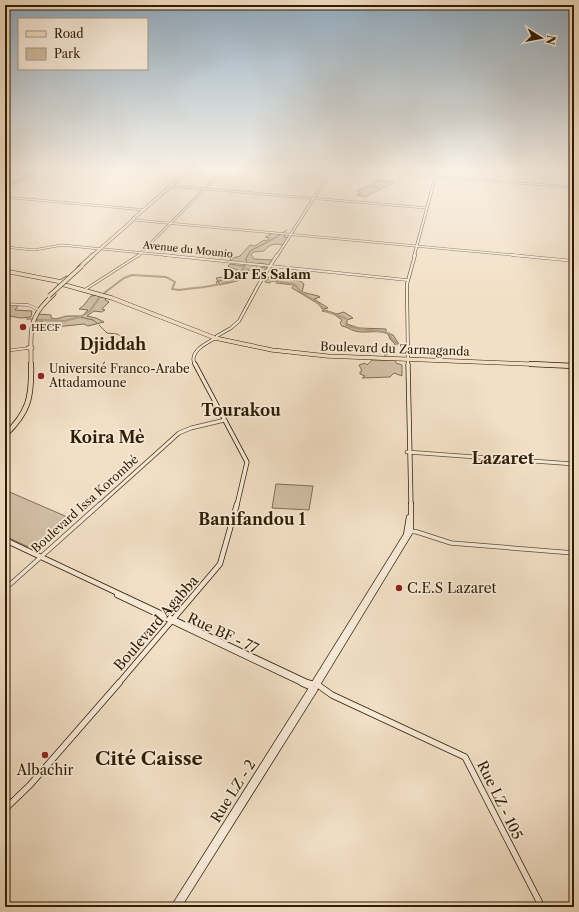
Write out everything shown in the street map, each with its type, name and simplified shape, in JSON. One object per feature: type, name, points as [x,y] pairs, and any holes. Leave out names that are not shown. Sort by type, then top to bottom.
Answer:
[{"type":"main road","points":[[32,319],[48,298],[141,214]]},
{"type":"main road","name":"Boulevard Agabba","points":[[5,809],[35,780],[220,564],[247,462],[193,361],[193,356],[197,350],[239,321],[270,266],[304,214]]},
{"type":"main road","points":[[314,686],[409,531],[406,280],[425,214]]},
{"type":"main road","points":[[5,434],[19,421],[28,405],[32,393],[28,331],[32,319],[37,309],[63,283],[84,265]]},
{"type":"main road","name":"Boulevard du Zarmaganda","points":[[5,272],[86,289],[131,304],[217,337],[272,350],[313,355],[574,366]]},
{"type":"main road","points":[[63,283],[71,286]]},
{"type":"main road","name":"Boulevard du Zarmaganda","points":[[63,283],[103,294]]},
{"type":"main road","name":"Rue BF - 77","points":[[5,541],[314,686]]},
{"type":"main road","name":"Rue LZ - 105","points":[[314,686],[465,757],[542,907]]},
{"type":"main road","name":"Rue LZ - 2","points":[[174,907],[314,686]]},
{"type":"main road","name":"Rue LZ - 2","points":[[178,907],[314,686]]},
{"type":"street","points":[[86,289],[142,253],[179,214]]},
{"type":"street","points":[[135,220],[574,261]]},
{"type":"street","name":"Avenue du Mounio","points":[[5,247],[34,250],[63,245],[406,280]]},
{"type":"street","points":[[5,304],[28,305],[37,309]]},
{"type":"street","points":[[5,351],[30,348]]},
{"type":"street","name":"Boulevard Issa Korombé","points":[[5,589],[179,433],[191,428],[225,420]]},
{"type":"street","points":[[408,452],[574,464]]},
{"type":"street","points":[[409,531],[451,542],[574,553]]},
{"type":"green space","points":[[273,233],[286,235],[284,237],[288,238],[283,245],[273,245],[264,251],[253,252],[251,255],[254,259],[273,260],[270,265],[258,263],[256,268],[267,267],[264,270],[266,272],[262,277],[263,274],[258,271],[247,270],[241,280],[220,285],[216,278],[231,276],[238,270],[229,267],[228,266],[230,264],[243,266],[244,264],[231,261],[230,259],[240,256],[250,245],[255,246],[264,240],[267,241],[269,238],[265,237]]},
{"type":"green space","points":[[266,275],[280,281],[281,279],[301,281],[304,284],[302,292],[320,297],[314,299],[328,308],[322,309],[320,305],[292,288],[294,285],[271,281],[270,283],[265,282],[266,280],[264,278]]},
{"type":"green space","points":[[100,295],[108,297],[105,300],[109,302],[102,309],[105,310],[102,312],[94,311],[87,316],[104,322],[88,326],[84,324],[56,327],[40,326],[42,321],[33,321],[36,314],[51,315],[51,318],[56,319],[67,316],[82,316],[88,310],[79,309],[91,296]]},
{"type":"green space","points":[[5,304],[19,305],[15,310],[32,311],[31,317],[20,318],[5,315]]},
{"type":"green space","points":[[325,310],[337,314],[344,312],[353,318],[347,320],[347,324],[359,328],[386,329],[386,332],[393,335],[399,344],[396,344],[394,349],[384,356],[395,344],[390,339],[388,334],[380,332],[353,331],[342,326],[340,323],[342,320],[332,313],[322,311]]},
{"type":"green space","points":[[372,360],[395,360],[396,363],[402,365],[402,376],[394,373],[390,377],[362,378],[365,376],[360,374],[362,371],[359,365],[365,363],[367,365]]},
{"type":"green space","points":[[276,484],[313,486],[309,510],[272,508]]},
{"type":"green space","points":[[5,490],[72,519],[73,521],[37,551],[5,536]]},
{"type":"waterway","points":[[242,270],[247,263],[246,259],[250,251],[287,230]]},
{"type":"waterway","points":[[27,319],[64,321],[80,317],[90,311],[99,298],[108,290],[124,278],[132,275],[166,277],[175,282],[172,289],[180,290],[224,283],[238,276],[242,270],[254,269],[264,273],[262,277],[270,280],[294,284],[301,292],[318,303],[325,311],[345,318],[347,320],[346,325],[357,329],[379,331],[390,334],[391,338],[397,343],[385,356]]},
{"type":"waterway","points":[[217,284],[216,282],[239,275]]},
{"type":"waterway","points":[[80,317],[93,320],[97,323]]},
{"type":"waterway","points":[[99,325],[107,333],[117,334],[126,339]]},
{"type":"waterway","points":[[130,341],[136,342]]},
{"type":"place","name":"HECF","points":[[23,327]]},
{"type":"place","name":"Université Franco-Arabe Attadamoune","points":[[41,376]]},
{"type":"place","name":"C.E.S Lazaret","points":[[399,588]]},
{"type":"place","name":"Albachir","points":[[45,755]]},
{"type":"district","name":"Dar Es Salam","points":[[267,274]]},
{"type":"district","name":"Djiddah","points":[[113,344]]},
{"type":"district","name":"Tourakou","points":[[241,410]]},
{"type":"district","name":"Koira Mè","points":[[107,437]]},
{"type":"district","name":"Lazaret","points":[[503,458]]},
{"type":"district","name":"Banifandou 1","points":[[252,519]]},
{"type":"district","name":"Cité Caisse","points":[[149,758]]}]
